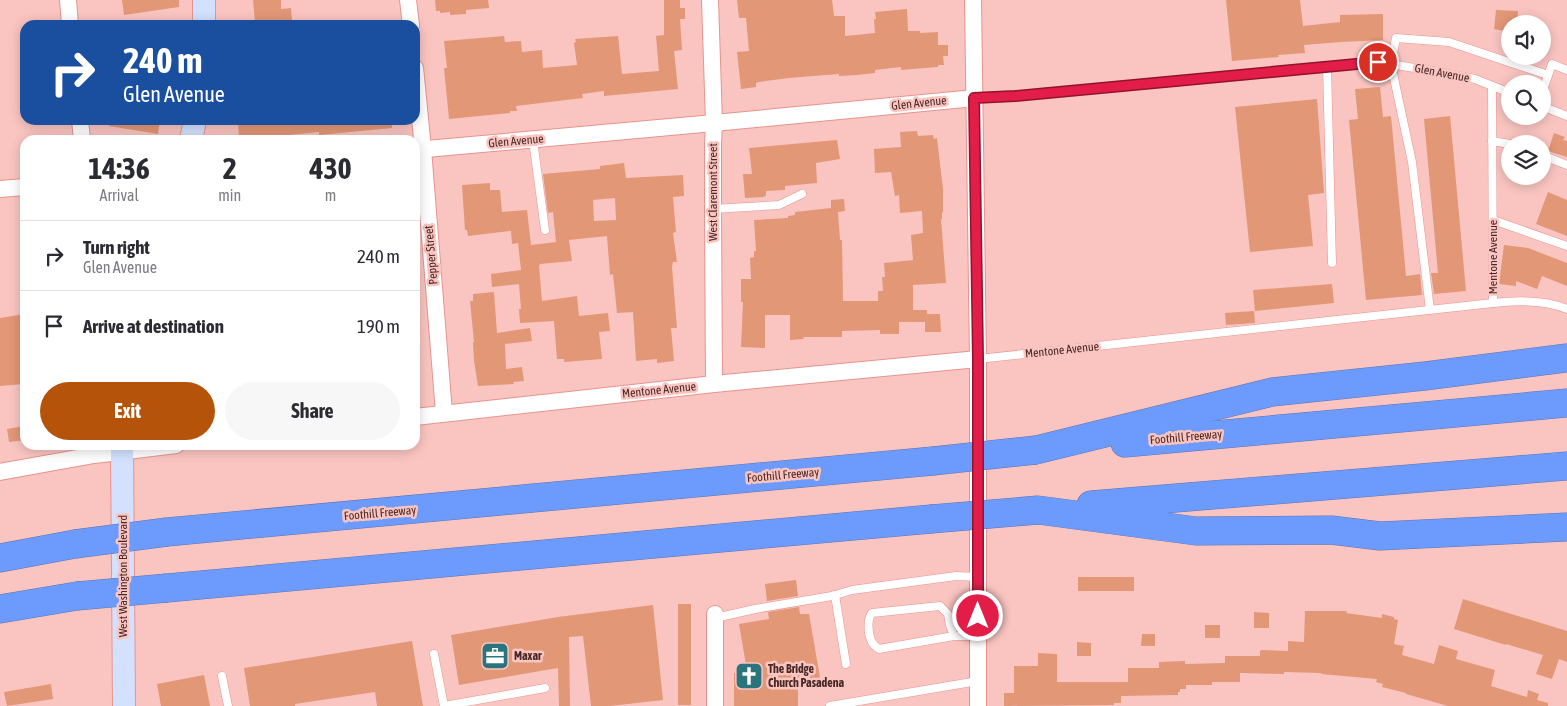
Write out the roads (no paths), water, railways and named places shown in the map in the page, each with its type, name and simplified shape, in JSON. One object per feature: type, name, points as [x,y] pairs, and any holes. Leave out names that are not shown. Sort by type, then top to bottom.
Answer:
[{"type":"highway","points":[[1036,450],[1272,392],[1425,376],[1567,358]]},
{"type":"highway","name":"Foothill Freeway","points":[[0,558],[75,544],[167,532],[933,462],[1036,450],[1567,403]]},
{"type":"highway","points":[[0,609],[77,596],[931,519],[1567,466]]},
{"type":"highway","points":[[1038,510],[1196,531],[1331,530],[1380,536],[1567,528]]},
{"type":"main road","points":[[204,0],[204,20]]},
{"type":"main road","name":"West Washington Boulevard","points":[[122,450],[124,706]]},
{"type":"street","points":[[68,0],[70,20]]},
{"type":"street","points":[[408,0],[410,20]]},
{"type":"street","name":"West Claremont Street","points":[[710,0],[714,124],[714,384]]},
{"type":"street","points":[[973,0],[978,359],[978,706]]},
{"type":"street","name":"Glen Avenue","points":[[420,150],[714,124],[974,98]]},
{"type":"street","name":"Pepper Street","points":[[420,161],[444,413]]},
{"type":"street","points":[[0,189],[20,187]]},
{"type":"street","name":"Mentone Avenue","points":[[420,416],[714,384],[978,359]]},
{"type":"street","points":[[0,472],[112,450]]},
{"type":"street","points":[[714,616],[715,706]]},
{"type":"lane","points":[[1430,310],[1412,162],[1392,64],[1396,38],[1449,42],[1548,75],[1552,64],[1567,70]]},
{"type":"lane","name":"Glen Avenue","points":[[974,98],[1378,62],[1474,79],[1501,90]]},
{"type":"lane","points":[[1327,67],[1332,263]]},
{"type":"lane","name":"Mentone Avenue","points":[[978,359],[1493,303],[1492,86]]},
{"type":"lane","points":[[1551,110],[1567,116]]},
{"type":"lane","points":[[533,140],[545,230]]},
{"type":"lane","points":[[1492,141],[1501,142]]},
{"type":"lane","points":[[1551,159],[1567,165]]},
{"type":"lane","points":[[713,210],[779,205],[802,194]]},
{"type":"lane","points":[[1493,220],[1567,246]]},
{"type":"lane","points":[[1493,303],[1517,300],[1559,306],[1567,309]]},
{"type":"lane","points":[[714,616],[835,595],[852,590],[956,576],[978,577]]},
{"type":"lane","points":[[835,595],[846,664]]},
{"type":"lane","points":[[954,636],[948,614],[940,606],[872,613],[869,616],[871,640],[880,649],[954,636],[978,636]]},
{"type":"lane","points":[[434,654],[444,706],[545,688]]},
{"type":"lane","points":[[222,676],[228,706]]},
{"type":"lane","points":[[830,706],[978,681]]},
{"type":"place","name":"Maxar","points":[[495,656]]},
{"type":"place","name":"The Bridge Church Pasadena","points":[[749,676]]}]
